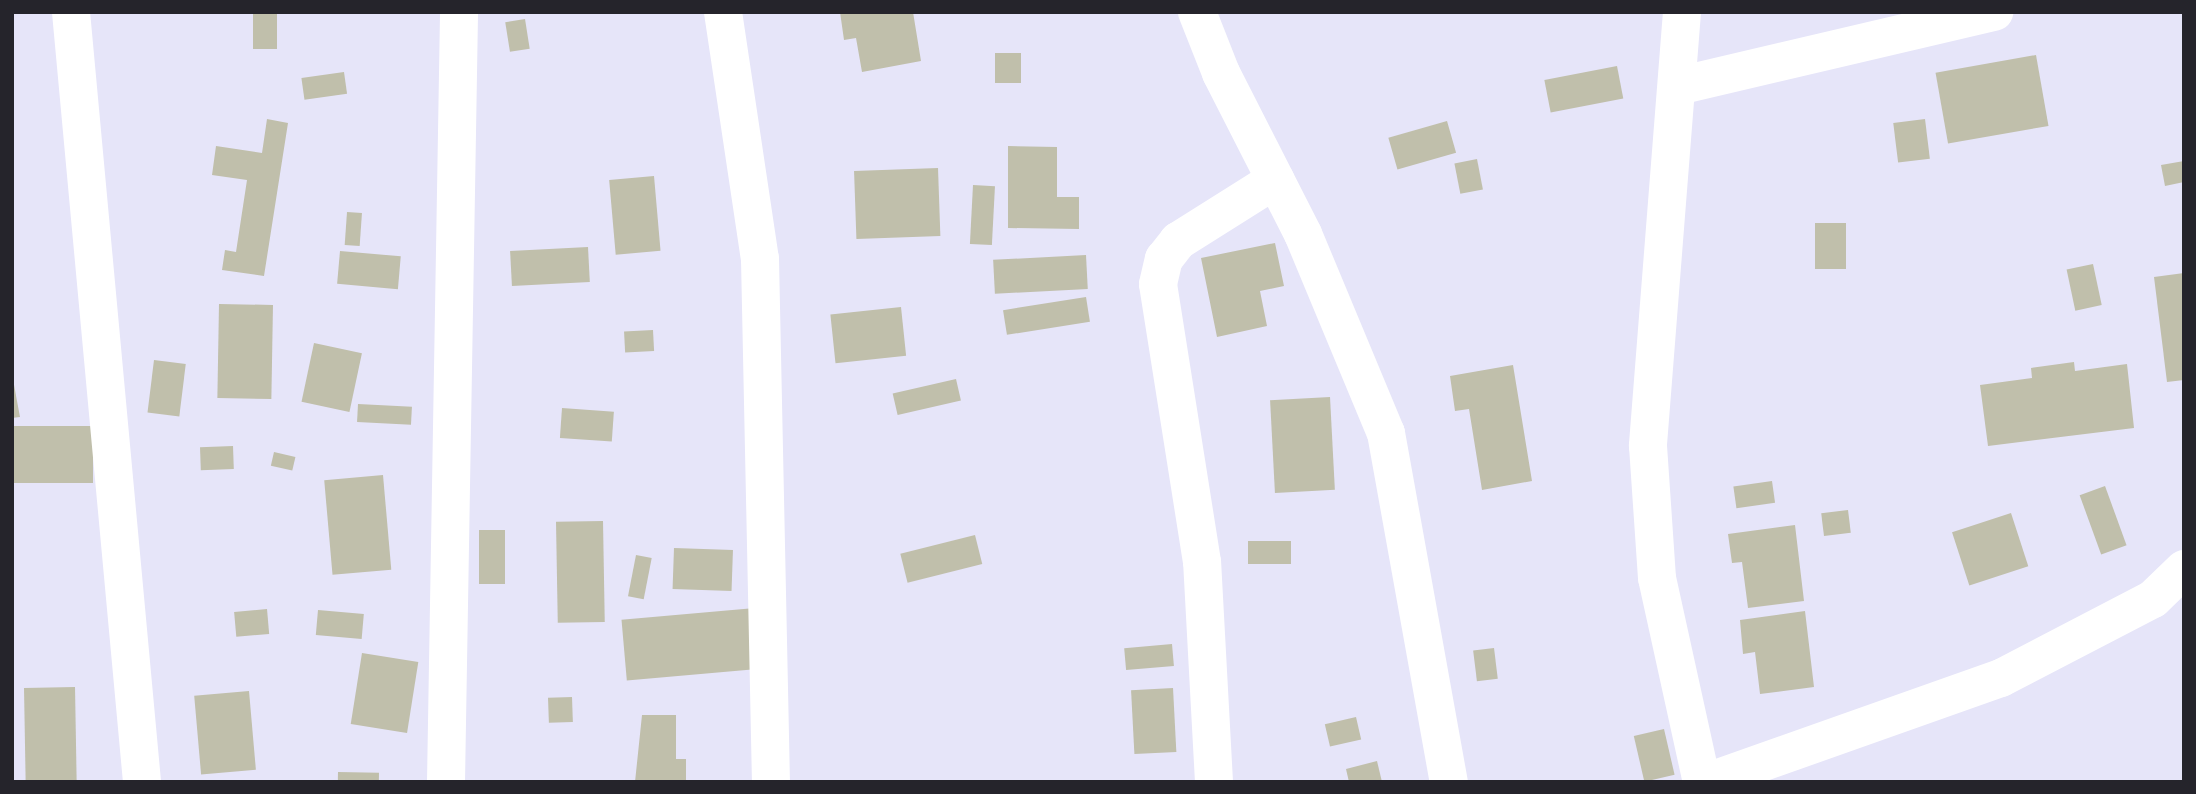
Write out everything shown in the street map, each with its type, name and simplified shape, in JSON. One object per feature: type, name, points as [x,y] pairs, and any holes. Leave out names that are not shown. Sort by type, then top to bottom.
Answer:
[{"type":"street","points":[[71,12],[142,782]]},
{"type":"street","points":[[446,782],[459,12]]},
{"type":"street","points":[[723,12],[760,259],[771,782]]},
{"type":"street","points":[[1197,12],[1275,180],[1385,433],[1449,782]]},
{"type":"street","points":[[1682,12],[1648,446],[1657,578],[1705,782],[2001,678],[2152,599],[2184,569]]},
{"type":"street","points":[[1678,86],[1994,12]]},
{"type":"street","points":[[1214,782],[1202,562],[1158,284],[1164,258],[1178,241],[1275,180]]},
{"type":"building","points":[[253,12],[277,12],[277,49],[253,49]]},
{"type":"building","points":[[840,12],[913,12],[921,61],[862,72],[856,38],[844,40]]},
{"type":"building","points":[[525,19],[530,49],[510,52],[505,22]]},
{"type":"building","points":[[995,53],[1021,53],[1021,83],[995,83]]},
{"type":"building","points":[[2036,55],[2049,126],[1948,144],[1936,73]]},
{"type":"building","points":[[1617,66],[1623,98],[1551,113],[1544,80]]},
{"type":"building","points":[[344,72],[347,94],[304,100],[301,78]]},
{"type":"building","points":[[267,119],[288,123],[264,276],[222,270],[225,250],[236,252],[247,180],[212,175],[216,146],[262,153]]},
{"type":"building","points":[[1925,119],[1930,159],[1898,163],[1893,123]]},
{"type":"building","points":[[1447,121],[1456,153],[1397,170],[1388,138]]},
{"type":"building","points":[[1008,146],[1057,147],[1057,197],[1079,197],[1079,229],[1008,228]]},
{"type":"building","points":[[1477,159],[1483,189],[1460,194],[1454,163]]},
{"type":"building","points":[[2184,161],[2184,182],[2165,186],[2161,165]]},
{"type":"building","points":[[938,168],[940,236],[856,239],[854,171]]},
{"type":"building","points":[[654,176],[661,251],[616,255],[609,180]]},
{"type":"building","points":[[973,185],[995,186],[992,245],[970,244]]},
{"type":"building","points":[[347,212],[362,213],[360,246],[345,245]]},
{"type":"building","points":[[1815,223],[1846,223],[1846,269],[1815,269]]},
{"type":"building","points":[[1275,243],[1284,286],[1260,291],[1267,326],[1217,337],[1201,258]]},
{"type":"building","points":[[588,247],[590,282],[512,286],[510,251]]},
{"type":"building","points":[[340,251],[401,256],[398,289],[337,284]]},
{"type":"building","points":[[1086,255],[1088,289],[995,294],[993,260]]},
{"type":"building","points":[[2093,264],[2102,305],[2075,311],[2067,270]]},
{"type":"building","points":[[2184,273],[2184,380],[2167,382],[2154,277]]},
{"type":"building","points":[[1086,297],[1090,322],[1007,335],[1003,310]]},
{"type":"building","points":[[219,304],[273,305],[271,399],[217,398]]},
{"type":"building","points":[[901,307],[906,356],[836,363],[830,314]]},
{"type":"building","points":[[653,330],[654,351],[625,352],[624,332]]},
{"type":"building","points":[[314,343],[362,353],[349,412],[302,402]]},
{"type":"building","points":[[154,360],[186,364],[179,417],[148,413]]},
{"type":"building","points":[[2074,362],[2075,371],[2127,364],[2134,428],[1988,446],[1980,385],[2032,378],[2031,368]]},
{"type":"building","points":[[1513,365],[1532,481],[1482,490],[1469,409],[1455,411],[1450,376]]},
{"type":"building","points":[[12,374],[20,417],[12,418]]},
{"type":"building","points":[[956,379],[961,400],[898,415],[893,394]]},
{"type":"building","points":[[1330,397],[1335,490],[1275,493],[1270,400]]},
{"type":"building","points":[[358,404],[412,407],[411,425],[357,422]]},
{"type":"building","points":[[562,408],[614,412],[612,442],[560,438]]},
{"type":"building","points":[[12,426],[93,426],[93,483],[12,483]]},
{"type":"building","points":[[233,446],[234,469],[201,470],[200,447]]},
{"type":"building","points":[[274,452],[295,457],[292,471],[271,466]]},
{"type":"building","points":[[383,475],[391,570],[333,575],[324,480]]},
{"type":"building","points":[[1772,481],[1775,503],[1736,508],[1733,486]]},
{"type":"building","points":[[2105,486],[2127,545],[2101,554],[2080,495]]},
{"type":"building","points":[[1848,510],[1851,533],[1824,536],[1821,513]]},
{"type":"building","points":[[2011,513],[2028,566],[1969,585],[1952,532]]},
{"type":"building","points":[[603,521],[605,622],[558,623],[556,522]]},
{"type":"building","points":[[1795,525],[1804,601],[1748,608],[1742,562],[1732,563],[1728,534]]},
{"type":"building","points":[[479,530],[505,530],[505,584],[479,584]]},
{"type":"building","points":[[975,535],[982,564],[908,583],[900,554]]},
{"type":"building","points":[[1248,541],[1291,541],[1291,564],[1248,564]]},
{"type":"building","points":[[674,548],[733,550],[732,591],[673,589]]},
{"type":"building","points":[[636,555],[652,558],[644,599],[628,596]]},
{"type":"building","points":[[755,608],[760,669],[627,680],[622,620]]},
{"type":"building","points":[[267,609],[269,634],[236,637],[234,612]]},
{"type":"building","points":[[318,610],[364,614],[362,639],[316,635]]},
{"type":"building","points":[[1805,611],[1814,687],[1760,694],[1755,652],[1743,654],[1740,620]]},
{"type":"building","points":[[1172,644],[1174,666],[1126,670],[1124,648]]},
{"type":"building","points":[[1494,648],[1498,679],[1477,681],[1473,651]]},
{"type":"building","points":[[362,653],[418,662],[407,733],[351,724]]},
{"type":"building","points":[[75,687],[77,782],[26,782],[24,688]]},
{"type":"building","points":[[1173,688],[1176,752],[1134,754],[1131,690]]},
{"type":"building","points":[[249,691],[256,770],[201,774],[194,696]]},
{"type":"building","points":[[572,697],[573,722],[549,723],[548,698]]},
{"type":"building","points":[[642,715],[676,715],[676,759],[686,759],[686,782],[635,782]]},
{"type":"building","points":[[1356,717],[1361,739],[1330,747],[1325,724]]},
{"type":"building","points":[[1664,729],[1675,775],[1644,782],[1634,736]]},
{"type":"building","points":[[1377,761],[1382,782],[1349,782],[1346,769]]},
{"type":"building","points":[[338,772],[379,773],[379,782],[338,782]]}]
